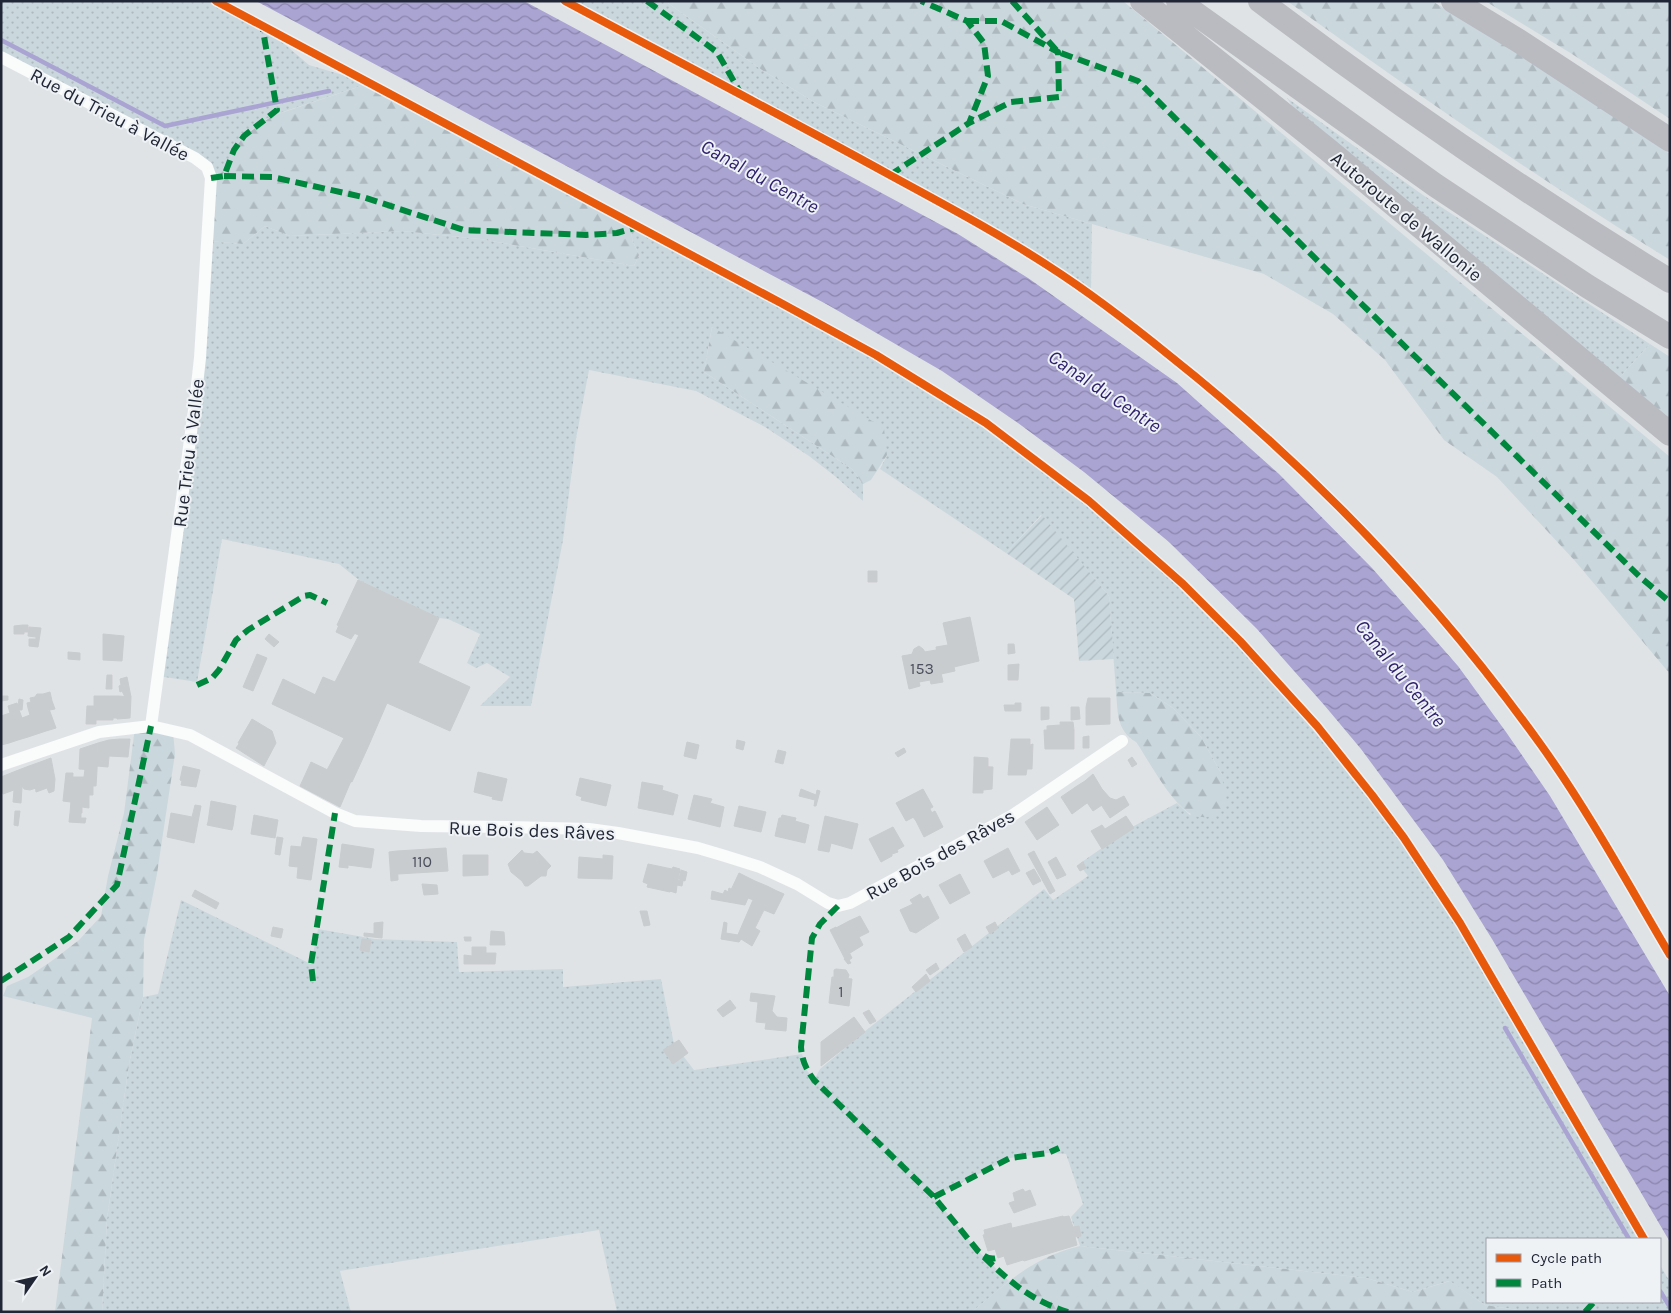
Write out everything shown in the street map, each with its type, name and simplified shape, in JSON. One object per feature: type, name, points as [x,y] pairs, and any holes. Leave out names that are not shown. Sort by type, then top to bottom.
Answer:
[{"type":"highway","name":"Autoroute de Wallonie","points":[[1142,1],[1320,143],[1670,434]]},
{"type":"highway","points":[[1178,1],[1435,185],[1587,286],[1670,337]]},
{"type":"highway","points":[[1260,1],[1462,146],[1616,249],[1670,282]]},
{"type":"highway","points":[[1453,1],[1536,52],[1670,140]]},
{"type":"street","name":"Rue du Trieu à Vallée","points":[[1,57],[195,158],[207,167],[212,178]]},
{"type":"street","name":"Rue Trieu à Vallée","points":[[151,726],[196,394],[212,178]]},
{"type":"street","name":"Rue Bois des Râves","points":[[1,766],[99,732],[151,726],[190,735],[335,813],[355,821],[421,826],[588,829],[618,833],[698,848],[725,856],[782,877],[828,903],[838,906],[850,903],[1013,815],[1122,741]]},
{"type":"green space","points":[[1,1],[216,1],[262,25],[309,65],[370,83],[271,116],[244,136],[234,150],[224,176],[211,178],[207,167],[1,57]]},
{"type":"green space","points":[[564,1],[665,1],[762,70],[814,102],[1023,204],[1092,224],[1091,295],[1004,239],[944,204]]},
{"type":"green space","points":[[665,1],[1123,1],[1670,457],[1670,674],[1575,561],[1497,477],[1444,440],[1385,360],[1333,314],[1264,274],[1023,204],[814,102],[762,70]]},
{"type":"green space","points":[[1287,1],[1432,1],[1516,52],[1670,154],[1670,260],[1476,134]]},
{"type":"green space","points":[[1485,1],[1670,1],[1670,119],[1572,54]]},
{"type":"green space","points":[[370,83],[628,221],[633,242],[639,255],[634,266],[480,239],[402,231],[290,236],[265,226],[243,244],[208,241],[211,178],[224,176],[234,150],[244,136],[272,116]]},
{"type":"green space","points":[[1287,98],[1423,195],[1650,344],[1619,378],[1293,108]]},
{"type":"green space","points":[[628,221],[784,305],[951,400],[1047,469],[1105,515],[1214,614],[1315,723],[1405,840],[1475,949],[1644,1238],[1486,1238],[1486,1303],[1661,1303],[1661,1267],[1670,1282],[1670,1312],[1531,1312],[1485,1305],[1449,1281],[1413,1292],[1366,1278],[1080,1246],[1071,1217],[1083,1204],[1066,1154],[1048,1153],[1010,1158],[934,1197],[978,1251],[1009,1281],[972,1312],[617,1312],[599,1230],[340,1271],[351,1312],[102,1312],[107,1219],[129,1064],[143,997],[158,994],[181,900],[311,964],[318,929],[375,939],[457,942],[459,972],[563,969],[563,987],[661,979],[674,1044],[694,1070],[802,1054],[806,1069],[814,1080],[820,1069],[864,1032],[1044,889],[1053,900],[1088,876],[1079,864],[1132,827],[1177,803],[1190,815],[1222,775],[1201,737],[1173,708],[1150,693],[1116,692],[1109,596],[1041,515],[1006,553],[880,469],[887,455],[712,327],[704,372],[852,469],[863,484],[863,501],[809,456],[765,427],[696,391],[589,370],[576,439],[563,540],[531,706],[480,706],[510,677],[487,663],[476,668],[467,663],[480,634],[448,619],[439,618],[359,580],[339,564],[222,539],[197,682],[158,676],[208,241],[243,244],[265,226],[290,236],[402,231],[480,239],[634,266],[639,255],[633,242]]},
{"type":"green space","points":[[712,327],[884,428],[887,455],[871,480],[863,484],[852,469],[704,372]]},
{"type":"green space","points":[[1650,344],[1670,357],[1670,421],[1619,378]]},
{"type":"green space","points":[[1042,515],[1109,596],[1114,659],[1079,661],[1074,599],[1006,553]]},
{"type":"green space","points":[[1116,692],[1150,693],[1173,708],[1201,737],[1222,775],[1226,807],[1214,815],[1201,817],[1192,815],[1173,798],[1136,742],[1129,737],[1121,726]]},
{"type":"green space","points":[[135,727],[173,731],[175,754],[157,874],[144,940],[143,997],[129,1064],[107,1219],[102,1312],[55,1312],[92,1018],[3,996],[7,986],[28,977],[53,960],[79,940],[101,916],[108,876],[124,813]]},
{"type":"green space","points":[[1080,1246],[1366,1278],[1413,1292],[1450,1281],[1485,1305],[1531,1312],[972,1312],[1010,1281],[1035,1264],[1063,1251]]},
{"type":"water","name":"Canal du Centre","points":[[256,1],[524,1],[958,234],[1028,278],[1177,383],[1279,474],[1372,568],[1458,666],[1550,796],[1670,996],[1670,1242],[1492,939],[1443,860],[1361,749],[1325,706],[1257,629],[1169,542],[1084,472],[1018,423],[942,371],[828,305]]},
{"type":"building","points":[[868,571],[877,571],[877,582],[868,582]]},
{"type":"building","points":[[358,580],[439,618],[418,663],[337,625]]},
{"type":"building","points":[[970,617],[979,661],[954,667],[955,671],[941,674],[936,647],[948,645],[943,623]]},
{"type":"building","points":[[28,625],[28,632],[14,634],[14,626]]},
{"type":"building","points":[[339,625],[355,633],[351,639],[336,632]]},
{"type":"building","points":[[29,627],[41,628],[38,647],[29,646],[29,639],[36,639],[36,637],[28,636]]},
{"type":"building","points":[[103,634],[124,636],[122,661],[103,660]]},
{"type":"building","points":[[269,634],[279,642],[274,647],[265,639]]},
{"type":"building","points":[[359,635],[470,687],[450,731],[387,703],[368,747],[353,741],[367,717],[315,695],[323,677],[335,682]]},
{"type":"building","points":[[1008,644],[1014,644],[1015,653],[1008,654]]},
{"type":"building","points":[[919,646],[925,652],[912,654],[914,649]]},
{"type":"building","points":[[936,650],[943,682],[931,684],[930,680],[919,682],[920,686],[909,689],[902,656]]},
{"type":"building","points":[[68,652],[80,653],[80,660],[68,659]]},
{"type":"building","points":[[257,654],[267,658],[253,691],[243,687]]},
{"type":"building","points":[[1019,664],[1018,680],[1008,680],[1008,665]]},
{"type":"building","points":[[107,675],[112,675],[112,689],[106,689]]},
{"type":"building","points":[[127,677],[131,697],[125,697],[122,691],[120,692],[120,679]]},
{"type":"building","points":[[283,679],[367,717],[353,741],[368,747],[352,782],[327,770],[344,738],[272,704]]},
{"type":"building","points":[[50,692],[52,701],[40,704],[43,694]]},
{"type":"building","points":[[37,694],[43,694],[38,705],[35,697]]},
{"type":"building","points":[[1,696],[8,696],[8,700],[1,701]]},
{"type":"building","points":[[94,696],[118,696],[117,718],[113,718],[113,720],[96,720],[96,724],[86,724],[87,706],[94,706]]},
{"type":"building","points":[[118,696],[131,697],[130,718],[117,719]]},
{"type":"building","points":[[35,697],[38,705],[28,708],[27,703],[31,702],[30,698]]},
{"type":"building","points":[[1088,698],[1110,698],[1110,707],[1086,707]]},
{"type":"building","points":[[19,699],[23,700],[22,710],[19,710]]},
{"type":"building","points":[[52,701],[55,709],[40,712],[38,705]]},
{"type":"building","points":[[17,703],[19,710],[10,713],[8,706]]},
{"type":"building","points":[[1015,703],[1021,703],[1021,711],[1005,711],[1004,705],[1015,705]]},
{"type":"building","points":[[38,705],[40,712],[30,715],[28,708]]},
{"type":"building","points":[[1041,707],[1049,707],[1049,719],[1041,720]]},
{"type":"building","points":[[1071,707],[1079,707],[1080,719],[1071,720]]},
{"type":"building","points":[[1086,707],[1110,707],[1110,724],[1086,725]]},
{"type":"building","points":[[49,709],[56,728],[46,731],[40,712]]},
{"type":"building","points":[[19,710],[22,718],[12,721],[10,713]]},
{"type":"building","points":[[40,712],[46,731],[37,734],[30,715]]},
{"type":"building","points":[[10,713],[12,721],[3,724],[1,716]]},
{"type":"building","points":[[30,715],[37,734],[28,737],[22,718]]},
{"type":"building","points":[[22,718],[28,737],[18,740],[12,721]]},
{"type":"building","points":[[252,719],[272,731],[276,743],[267,760],[238,743]]},
{"type":"building","points":[[12,721],[18,740],[9,743],[3,724]]},
{"type":"building","points":[[1060,722],[1073,722],[1074,730],[1061,730]]},
{"type":"building","points":[[1,724],[3,724],[9,743],[1,745]]},
{"type":"building","points":[[1060,725],[1061,730],[1047,730],[1047,726]]},
{"type":"building","points":[[1044,730],[1061,730],[1061,749],[1045,749]]},
{"type":"building","points":[[1061,730],[1074,730],[1074,749],[1061,749]]},
{"type":"building","points":[[1089,736],[1089,748],[1083,748],[1083,737]]},
{"type":"building","points":[[130,739],[128,757],[109,756],[109,740]]},
{"type":"building","points":[[1011,739],[1030,739],[1030,745],[1033,744],[1032,769],[1027,769],[1026,775],[1008,775]]},
{"type":"building","points":[[109,740],[109,757],[98,757],[98,743]]},
{"type":"building","points":[[737,740],[745,742],[743,750],[736,748]]},
{"type":"building","points":[[687,742],[699,745],[696,759],[684,756]]},
{"type":"building","points":[[98,743],[97,770],[79,769],[80,749]]},
{"type":"building","points":[[239,744],[267,760],[264,766],[236,748]]},
{"type":"building","points":[[904,748],[906,752],[898,757],[895,753]]},
{"type":"building","points":[[778,750],[786,752],[783,764],[775,762]]},
{"type":"building","points":[[98,757],[109,757],[108,767],[97,766]]},
{"type":"building","points":[[974,757],[988,758],[988,767],[974,766]]},
{"type":"building","points":[[1132,757],[1137,764],[1132,767],[1128,760]]},
{"type":"building","points":[[51,758],[55,779],[54,791],[49,793],[47,788],[36,792],[35,782],[49,777],[43,761]]},
{"type":"building","points":[[43,761],[49,777],[35,782],[29,766]]},
{"type":"building","points":[[311,762],[351,781],[340,807],[300,786]]},
{"type":"building","points":[[29,766],[35,782],[22,787],[16,771]]},
{"type":"building","points":[[183,766],[200,770],[196,787],[181,785],[182,781],[180,780]]},
{"type":"building","points":[[974,766],[993,767],[992,789],[983,790],[983,793],[973,793]]},
{"type":"building","points":[[85,769],[97,770],[96,786],[93,786],[93,795],[89,795],[89,808],[82,807],[82,813],[70,813],[73,777],[84,777]]},
{"type":"building","points":[[16,771],[22,787],[3,794],[1,777]]},
{"type":"building","points":[[478,772],[507,779],[502,801],[474,792]]},
{"type":"building","points":[[66,773],[73,773],[71,802],[63,801]]},
{"type":"building","points":[[1093,774],[1102,789],[1094,794],[1085,781]]},
{"type":"building","points":[[580,778],[611,785],[606,806],[581,800],[582,797],[576,795]]},
{"type":"building","points":[[1085,781],[1094,795],[1086,801],[1087,803],[1077,786]]},
{"type":"building","points":[[35,782],[36,788],[24,789],[23,787]]},
{"type":"building","points":[[642,782],[663,786],[662,790],[678,795],[673,815],[638,808]]},
{"type":"building","points":[[1077,786],[1087,803],[1072,814],[1061,797]]},
{"type":"building","points":[[22,787],[21,803],[13,802],[14,790]]},
{"type":"building","points":[[801,789],[816,795],[817,790],[820,791],[816,806],[814,806],[815,800],[799,796]]},
{"type":"building","points":[[923,789],[933,807],[906,821],[896,803]]},
{"type":"building","points":[[1102,789],[1110,798],[1116,800],[1124,796],[1129,805],[1110,818],[1094,794]]},
{"type":"building","points":[[694,795],[712,799],[710,803],[724,807],[720,827],[688,819]]},
{"type":"building","points":[[1094,795],[1102,805],[1093,811],[1086,801]]},
{"type":"building","points":[[211,801],[236,806],[233,826],[208,822]]},
{"type":"building","points":[[195,805],[201,806],[194,843],[167,837],[171,813],[192,817]]},
{"type":"building","points":[[739,806],[766,812],[761,832],[734,826]]},
{"type":"building","points":[[1047,807],[1059,825],[1037,840],[1025,822]]},
{"type":"building","points":[[930,809],[932,813],[916,821],[913,817]]},
{"type":"building","points":[[15,811],[20,811],[18,826],[14,825]]},
{"type":"building","points":[[935,811],[943,827],[924,837],[916,821]]},
{"type":"building","points":[[70,813],[81,813],[81,818],[86,818],[85,823],[69,822]]},
{"type":"building","points":[[254,815],[278,820],[275,838],[251,834]]},
{"type":"building","points":[[782,815],[796,818],[795,821],[809,825],[805,843],[775,836],[779,818]]},
{"type":"building","points":[[825,816],[858,824],[852,849],[831,843],[829,852],[818,850]]},
{"type":"building","points":[[1126,816],[1134,828],[1102,849],[1091,831],[1102,825],[1105,829]]},
{"type":"building","points":[[208,822],[233,826],[232,830],[207,825]]},
{"type":"building","points":[[893,827],[904,846],[881,862],[869,839]]},
{"type":"building","points":[[277,837],[283,838],[280,855],[275,854]]},
{"type":"building","points":[[303,837],[317,839],[311,880],[297,878],[298,867],[289,866],[291,846],[301,847]]},
{"type":"building","points":[[342,844],[374,849],[371,868],[348,865],[348,868],[339,867]]},
{"type":"building","points":[[446,848],[448,871],[398,874],[397,851]]},
{"type":"building","points":[[1008,848],[1020,871],[1012,875],[1009,870],[993,878],[984,861]]},
{"type":"building","points":[[522,850],[524,853],[533,854],[537,851],[551,866],[547,870],[546,876],[541,876],[528,886],[525,886],[511,872],[508,864]]},
{"type":"building","points":[[397,851],[398,880],[391,881],[389,852]]},
{"type":"building","points":[[1034,851],[1055,891],[1050,894],[1028,854]]},
{"type":"building","points":[[463,855],[488,855],[488,875],[463,876]]},
{"type":"building","points":[[603,855],[613,856],[612,879],[578,878],[579,857],[603,859]]},
{"type":"building","points":[[1056,857],[1066,875],[1057,879],[1048,862]]},
{"type":"building","points":[[1083,862],[1086,868],[1080,871],[1077,866]]},
{"type":"building","points":[[648,864],[680,869],[678,880],[673,879],[670,892],[647,887],[648,884],[643,882]]},
{"type":"building","points":[[1034,869],[1041,881],[1033,885],[1026,873]]},
{"type":"building","points":[[681,870],[687,872],[685,881],[679,879]]},
{"type":"building","points":[[739,873],[755,881],[748,898],[731,890]]},
{"type":"building","points":[[960,874],[970,893],[950,904],[939,885]]},
{"type":"building","points":[[673,879],[683,881],[682,886],[677,885],[676,893],[670,891]]},
{"type":"building","points":[[755,881],[767,886],[759,902],[748,898]]},
{"type":"building","points":[[422,884],[437,885],[438,894],[424,895]]},
{"type":"building","points":[[767,886],[777,891],[769,907],[759,902]]},
{"type":"building","points":[[729,888],[748,898],[745,905],[711,899],[712,891],[723,894],[725,890],[728,892]]},
{"type":"building","points":[[195,890],[219,903],[216,909],[192,896]]},
{"type":"building","points":[[777,891],[784,894],[774,914],[764,910],[766,906],[769,907]]},
{"type":"building","points":[[920,894],[923,899],[928,896],[939,918],[916,933],[910,931],[900,910],[913,904],[910,900]]},
{"type":"building","points":[[753,900],[759,902],[741,939],[737,937]]},
{"type":"building","points":[[759,902],[766,906],[755,928],[760,931],[752,946],[741,939]]},
{"type":"building","points":[[640,911],[647,911],[650,925],[644,926]]},
{"type":"building","points":[[860,916],[869,932],[859,937],[863,945],[850,953],[845,944],[858,938],[849,921]]},
{"type":"building","points":[[849,921],[858,938],[845,944],[836,928]]},
{"type":"building","points":[[383,922],[382,938],[364,936],[364,933],[374,934],[374,923]]},
{"type":"building","points":[[724,922],[727,923],[726,933],[738,935],[737,937],[741,939],[739,942],[721,939]]},
{"type":"building","points":[[995,922],[998,928],[990,934],[986,927]]},
{"type":"building","points":[[273,927],[283,929],[281,938],[271,936]]},
{"type":"building","points":[[836,927],[851,956],[845,959],[830,930]]},
{"type":"building","points":[[491,931],[504,932],[505,945],[490,945]]},
{"type":"building","points":[[965,934],[972,947],[964,952],[957,939]]},
{"type":"building","points":[[464,937],[471,937],[471,941],[465,941]]},
{"type":"building","points":[[362,939],[371,940],[369,952],[360,950]]},
{"type":"building","points":[[472,947],[486,947],[486,953],[496,953],[495,964],[464,964],[464,955],[472,956]]},
{"type":"building","points":[[851,956],[852,958],[849,960],[851,963],[848,964],[844,959]]},
{"type":"building","points":[[936,963],[939,969],[930,975],[926,970]]},
{"type":"building","points":[[834,970],[846,970],[849,975],[848,978],[834,977]]},
{"type":"building","points":[[926,974],[930,981],[916,992],[912,987]]},
{"type":"building","points":[[832,977],[852,979],[849,1006],[829,1003]]},
{"type":"building","points":[[751,993],[775,996],[772,1011],[777,1017],[787,1018],[786,1031],[765,1029],[766,1023],[756,1022],[758,1002],[750,1001]]},
{"type":"building","points":[[730,1000],[736,1008],[723,1017],[717,1010]]},
{"type":"building","points":[[869,1010],[876,1021],[870,1024],[863,1013]]},
{"type":"building","points":[[854,1017],[865,1032],[821,1066],[821,1042]]},
{"type":"building","points":[[679,1040],[688,1053],[673,1064],[663,1050]]},
{"type":"building","points":[[1023,1189],[1025,1192],[1030,1190],[1036,1205],[1014,1213],[1009,1203],[1015,1201],[1013,1193]]},
{"type":"building","points":[[1063,1216],[1067,1230],[988,1251],[983,1235]]},
{"type":"building","points":[[1069,1216],[1073,1227],[1079,1226],[1081,1236],[1075,1237],[1077,1245],[1007,1265],[1004,1256],[998,1258],[995,1249],[1067,1230],[1063,1217]]},
{"type":"building","points":[[1011,1223],[1012,1229],[985,1235],[984,1230]]},
{"type":"waterway","points":[[1,40],[165,126],[329,91]]},
{"type":"waterway","points":[[1505,1028],[1628,1238]]},
{"type":"waterway","points":[[1661,1293],[1670,1307]]},
{"type":"marked path","points":[[647,1],[717,52],[740,92]]},
{"type":"marked path","points":[[890,175],[969,123],[988,76],[984,43],[967,21],[921,1]]},
{"type":"marked path","points":[[1012,1],[1058,52],[1138,81],[1326,269],[1640,577],[1670,602]]},
{"type":"marked path","points":[[967,21],[1001,21],[1058,52],[1059,97],[1011,102],[969,123]]},
{"type":"marked path","points":[[211,178],[224,176],[234,150],[244,136],[277,110],[262,25]]},
{"type":"marked path","points":[[224,176],[272,177],[363,197],[464,230],[586,235],[617,233],[638,227]]},
{"type":"marked path","points":[[197,685],[212,678],[219,670],[236,640],[248,630],[304,596],[310,595],[327,603]]},
{"type":"marked path","points":[[1,981],[69,937],[117,885],[151,726]]},
{"type":"marked path","points":[[313,981],[311,964],[335,813]]},
{"type":"marked path","points":[[838,906],[820,924],[812,938],[801,1047],[805,1065],[814,1080],[934,1197],[978,1251],[987,1258],[997,1258]]},
{"type":"marked path","points":[[934,1197],[1010,1158],[1048,1153],[1059,1148]]},
{"type":"marked path","points":[[984,1257],[1022,1290],[1055,1308],[1068,1312]]},
{"type":"marked path","points":[[1585,1312],[1593,1303]]},
{"type":"cycle path","points":[[216,1],[876,355],[986,423],[1089,501],[1183,584],[1240,641],[1317,726],[1372,795],[1404,838],[1460,923],[1643,1238]]},
{"type":"cycle path","points":[[565,1],[848,152],[1030,254],[1112,310],[1222,399],[1322,490],[1415,587],[1459,638],[1559,770],[1670,955]]}]
